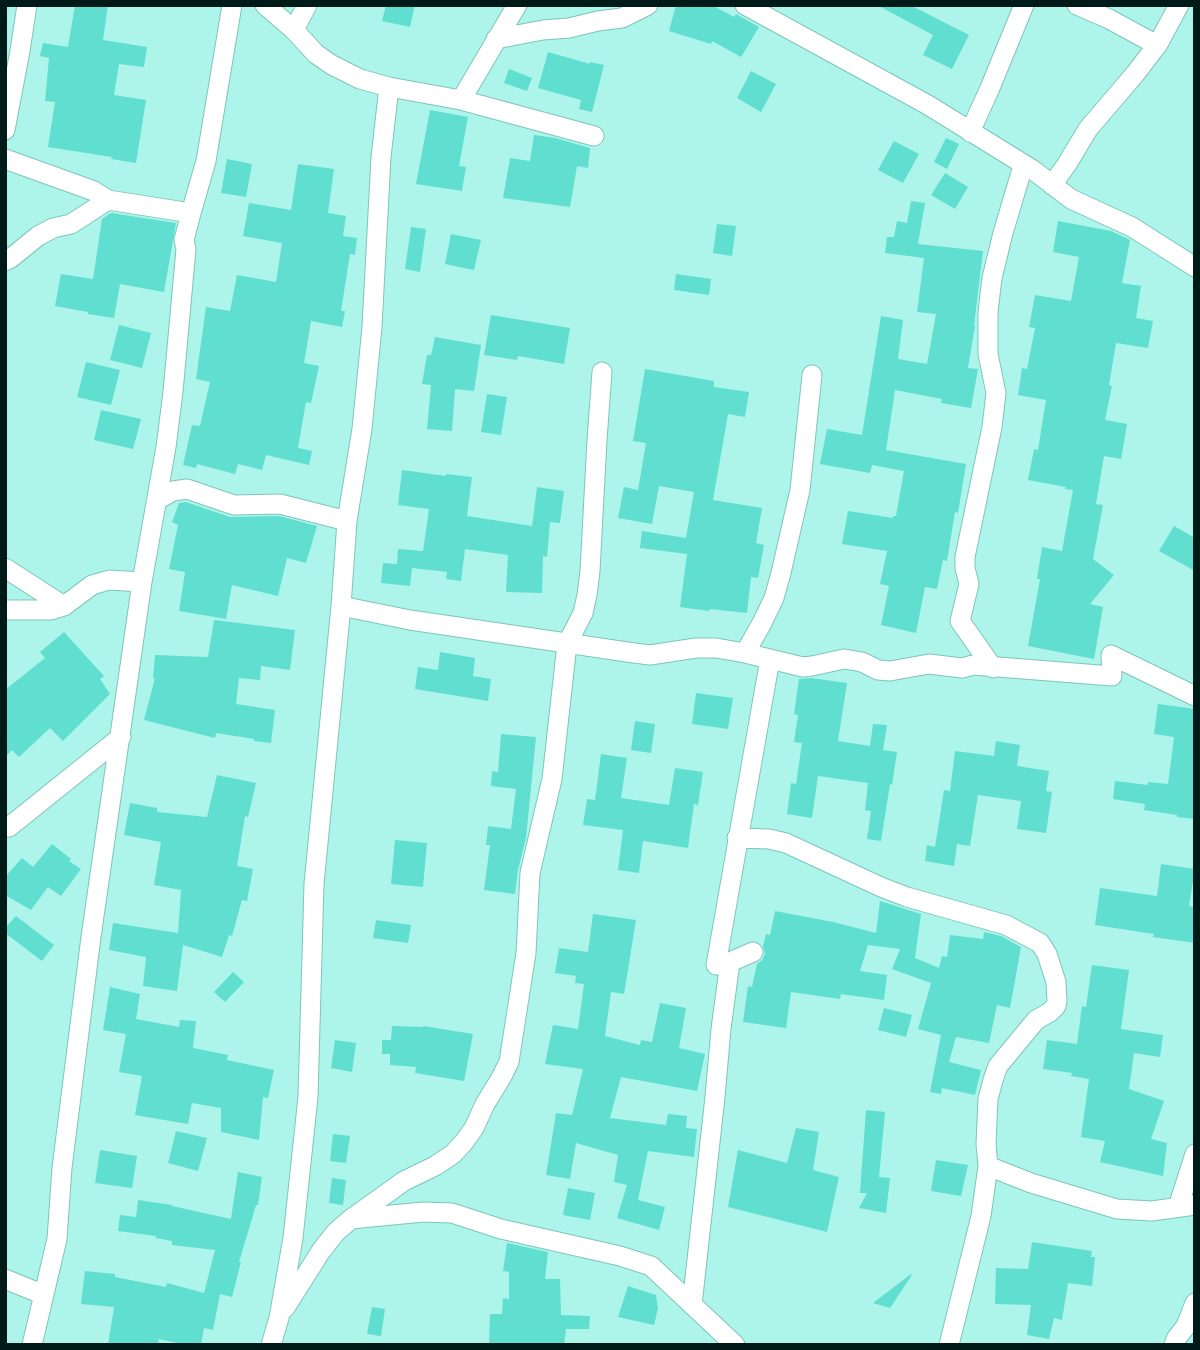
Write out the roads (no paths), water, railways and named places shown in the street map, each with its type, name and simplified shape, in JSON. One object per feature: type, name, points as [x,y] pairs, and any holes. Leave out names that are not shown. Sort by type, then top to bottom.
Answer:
[{"type":"street","points":[[5,130],[27,5]]},
{"type":"street","points":[[32,1345],[57,1239],[62,1168],[79,1030],[142,582],[173,392],[186,250],[184,240],[206,161],[232,5]]},
{"type":"street","points":[[265,5],[316,54],[360,79],[461,100],[594,136]]},
{"type":"street","points":[[294,30],[307,5]]},
{"type":"street","points":[[461,100],[517,5]]},
{"type":"street","points":[[496,39],[622,18],[648,5]]},
{"type":"street","points":[[745,5],[928,105],[1071,199],[1132,228],[1195,267]]},
{"type":"street","points":[[970,131],[1024,5]]},
{"type":"street","points":[[1077,5],[1157,45]]},
{"type":"street","points":[[1052,184],[1068,164],[1088,129],[1157,45],[1179,5]]},
{"type":"street","points":[[271,1345],[279,1318],[293,1238],[308,1097],[314,884],[347,521],[357,466],[372,327],[381,157],[389,87]]},
{"type":"street","points":[[5,159],[94,191],[108,200],[191,213]]},
{"type":"street","points":[[993,668],[960,621],[969,584],[965,557],[992,427],[996,393],[988,354],[988,312],[992,278],[1023,166]]},
{"type":"street","points":[[5,261],[38,236],[71,224],[108,200]]},
{"type":"street","points":[[279,1318],[336,1232],[404,1181],[453,1154],[464,1142],[509,1062],[526,953],[530,873],[552,779],[567,644],[583,613],[590,571],[602,372]]},
{"type":"street","points":[[745,653],[774,598],[781,573],[800,490],[812,375]]},
{"type":"street","points":[[157,499],[173,491],[187,489],[234,505],[280,504],[347,521]]},
{"type":"street","points":[[5,568],[64,606]]},
{"type":"street","points":[[5,610],[51,610],[64,606],[92,585],[110,580],[142,582]]},
{"type":"street","points":[[341,606],[410,620],[567,644],[650,654],[716,648],[803,667],[839,659],[862,662],[878,670],[890,671],[929,664],[1112,676],[1111,654],[1195,696]]},
{"type":"street","points":[[753,952],[716,965],[770,659]]},
{"type":"street","points":[[5,827],[9,827],[121,737]]},
{"type":"street","points":[[737,838],[769,839],[786,843],[907,897],[1006,925],[1040,943],[1047,954],[1056,982],[1057,1001],[1053,1010],[1036,1020],[999,1066],[988,1099],[988,1166],[981,1216],[949,1345]]},
{"type":"street","points":[[692,1305],[730,962]]},
{"type":"street","points":[[988,1166],[1031,1183],[1117,1209],[1152,1211],[1187,1206],[1195,1154]]},
{"type":"street","points":[[351,1219],[423,1212],[452,1213],[501,1229],[652,1266],[735,1345]]},
{"type":"street","points":[[5,1279],[44,1295]]},
{"type":"street","points":[[1174,1345],[1195,1303]]}]
